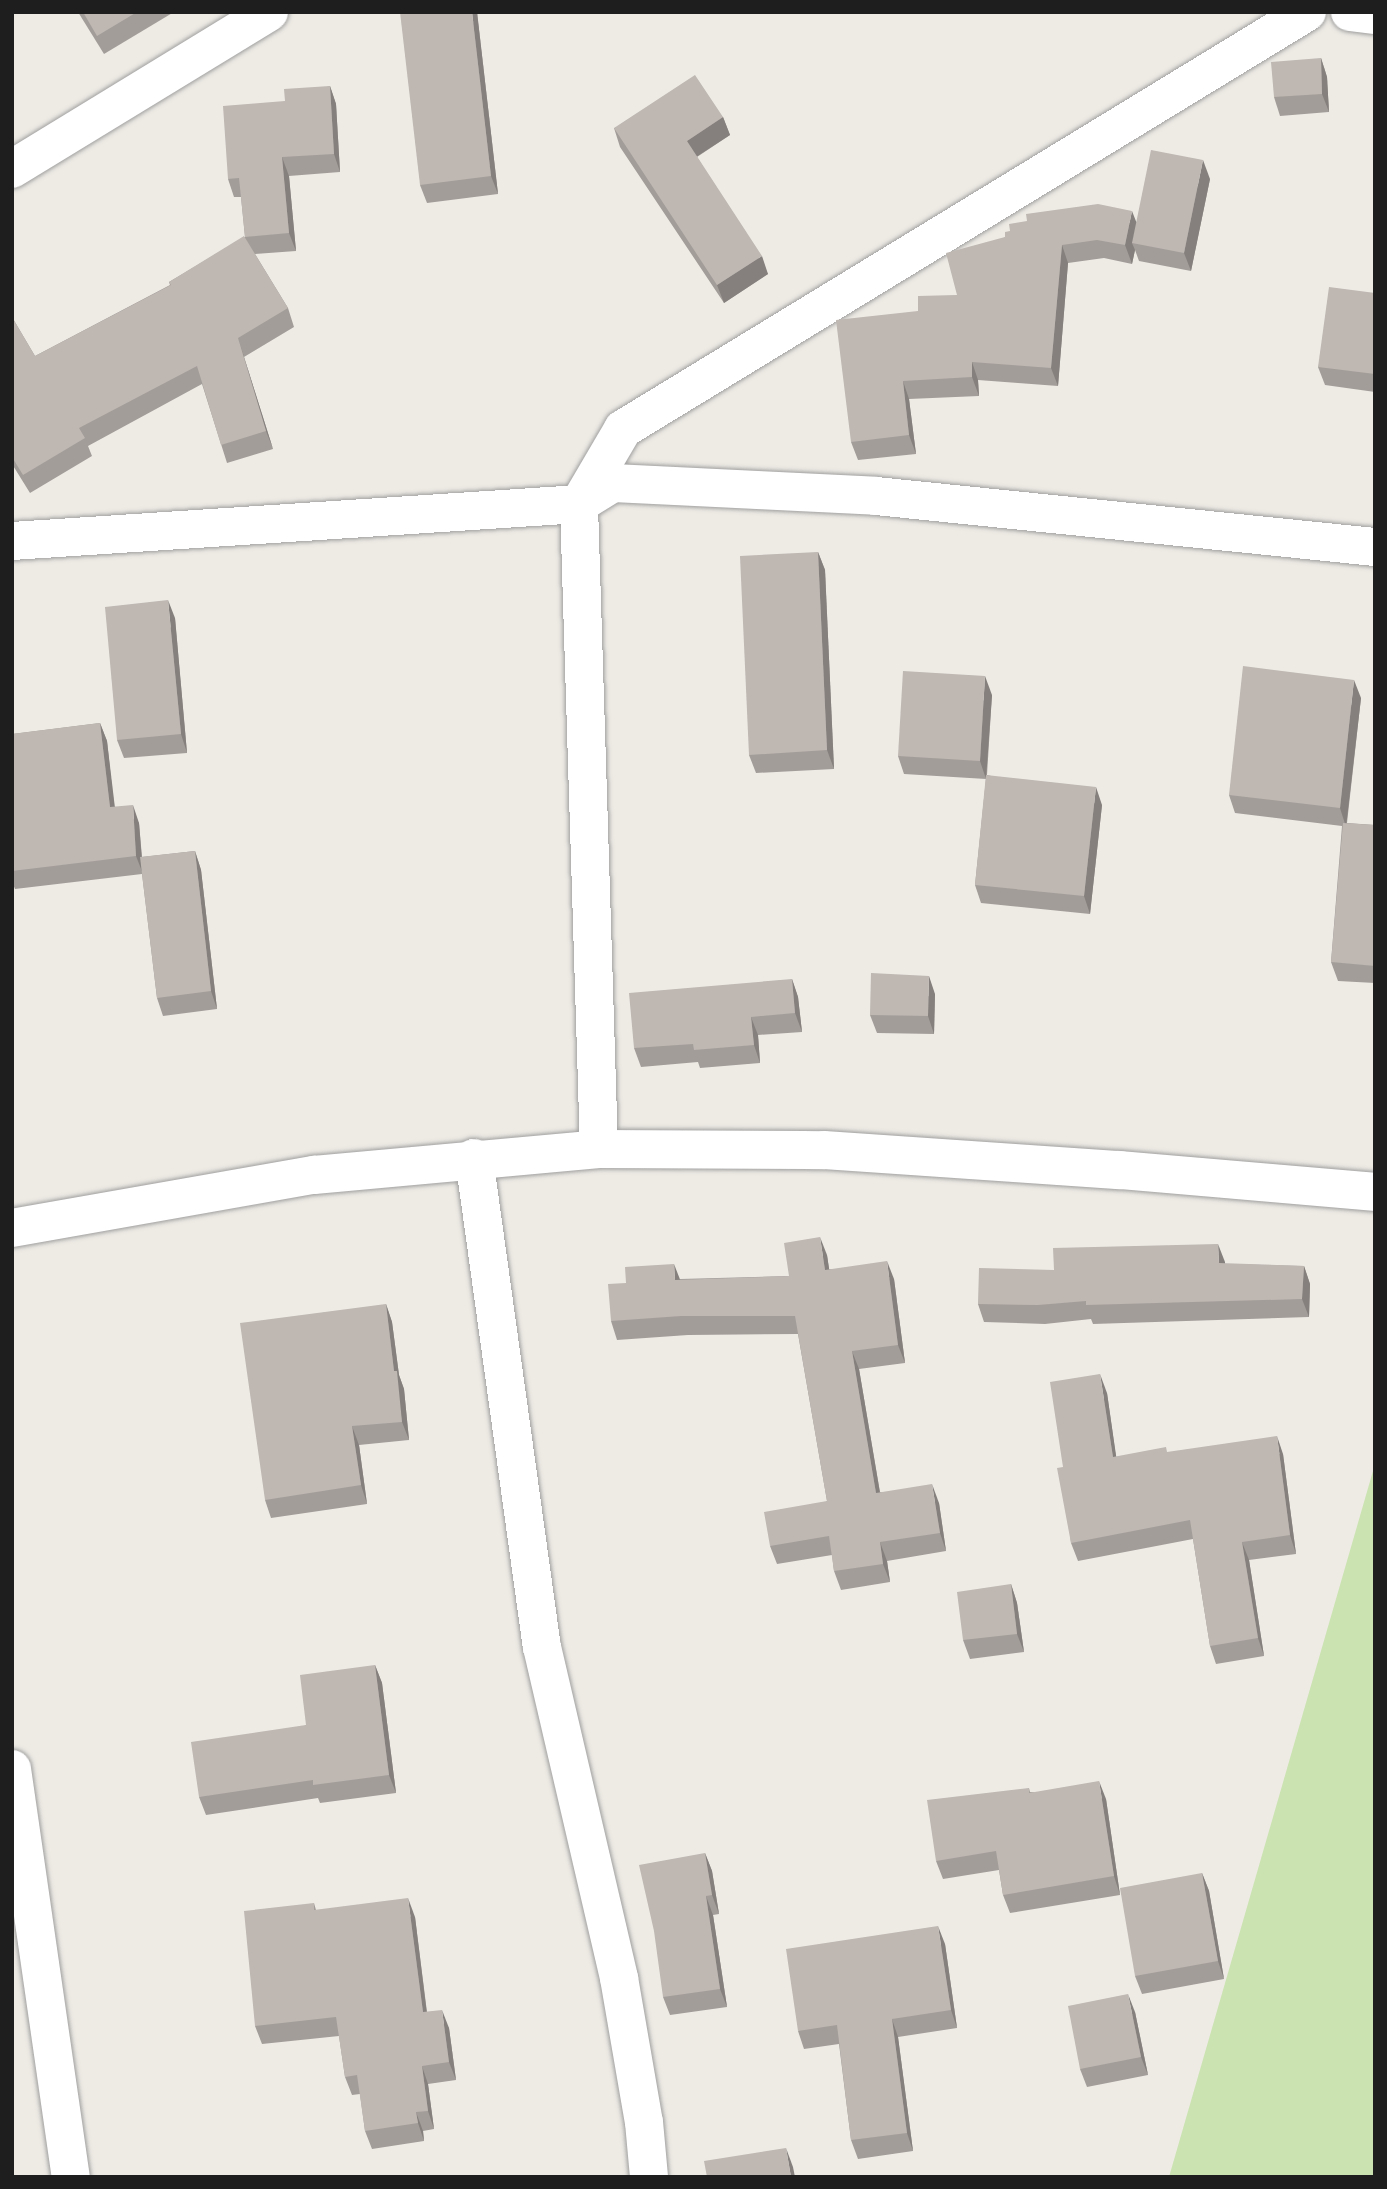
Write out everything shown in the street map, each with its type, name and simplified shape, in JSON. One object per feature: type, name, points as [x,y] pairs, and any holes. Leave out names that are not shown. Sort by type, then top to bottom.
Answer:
[{"type":"street","points":[[12,169],[270,12]]},
{"type":"street","points":[[599,1149],[579,504],[624,429],[1307,12]]},
{"type":"street","points":[[1350,12],[1375,15]]},
{"type":"street","points":[[12,541],[579,504],[613,483],[876,496],[1375,547]]},
{"type":"street","points":[[12,1228],[313,1174],[599,1149],[824,1150],[1120,1170],[1375,1192]]},
{"type":"street","points":[[474,1158],[542,1647],[619,1978],[644,2122],[649,2177]]},
{"type":"street","points":[[12,1769],[71,2177]]},
{"type":"green space","points":[[1375,1464],[1375,2177],[1169,2177]]},
{"type":"building","points":[[83,12],[137,12],[97,36]]},
{"type":"building","points":[[400,12],[472,12],[491,176],[420,185]]},
{"type":"building","points":[[1321,58],[1322,94],[1274,97],[1271,62]]},
{"type":"building","points":[[695,75],[723,117],[687,141],[762,256],[717,285],[614,128]]},
{"type":"building","points":[[330,86],[334,154],[282,157],[289,233],[245,237],[239,178],[228,179],[223,106],[285,101],[284,89]]},
{"type":"building","points":[[1151,150],[1203,160],[1184,253],[1132,243]]},
{"type":"building","points":[[1098,204],[1132,211],[1125,245],[1097,240],[1062,245],[1051,368],[972,362],[972,377],[903,381],[909,435],[851,442],[836,320],[918,311],[918,296],[957,295],[946,253],[1005,237],[1005,232],[1010,231],[1009,224],[1027,221],[1026,214]]},
{"type":"building","points":[[244,236],[288,308],[238,338],[266,431],[221,445],[197,366],[79,428],[85,438],[23,475],[12,457],[12,317],[35,356],[171,285],[169,282]]},
{"type":"building","points":[[1329,287],[1375,293],[1375,374],[1318,367]]},
{"type":"building","points":[[818,552],[827,750],[749,755],[740,556]]},
{"type":"building","points":[[168,600],[181,734],[117,740],[105,607]]},
{"type":"building","points":[[1243,666],[1354,680],[1340,808],[1229,795]]},
{"type":"building","points":[[903,671],[985,676],[980,761],[898,756]]},
{"type":"building","points":[[100,723],[110,807],[133,805],[136,856],[12,871],[12,734]]},
{"type":"building","points":[[986,775],[1096,787],[1084,896],[975,885]]},
{"type":"building","points":[[1343,823],[1375,825],[1375,966],[1331,962]]},
{"type":"building","points":[[195,851],[211,991],[157,998],[140,857]]},
{"type":"building","points":[[871,973],[929,976],[928,1016],[870,1015]]},
{"type":"building","points":[[792,979],[795,1013],[751,1017],[754,1045],[694,1050],[693,1044],[634,1048],[629,993]]},
{"type":"building","points":[[820,1237],[825,1270],[887,1261],[898,1345],[852,1351],[876,1493],[932,1484],[940,1533],[880,1542],[883,1564],[834,1571],[829,1536],[770,1546],[764,1512],[827,1501],[795,1316],[681,1316],[611,1321],[608,1284],[626,1283],[625,1267],[674,1264],[675,1280],[789,1276],[784,1243]]},
{"type":"building","points":[[1218,1244],[1219,1263],[1304,1266],[1302,1299],[1086,1305],[1086,1301],[1038,1305],[978,1304],[979,1268],[1054,1270],[1053,1248]]},
{"type":"building","points":[[386,1304],[402,1422],[352,1426],[361,1485],[265,1500],[240,1323]]},
{"type":"building","points":[[1100,1374],[1113,1457],[1166,1447],[1167,1452],[1277,1436],[1290,1535],[1242,1542],[1258,1638],[1210,1646],[1190,1520],[1071,1543],[1057,1468],[1063,1467],[1050,1382]]},
{"type":"building","points":[[1011,1584],[1017,1634],[963,1640],[957,1592]]},
{"type":"building","points":[[375,1665],[389,1775],[313,1785],[313,1780],[199,1797],[191,1742],[306,1725],[300,1675]]},
{"type":"building","points":[[1099,1781],[1114,1876],[1003,1895],[996,1851],[936,1861],[927,1800],[1029,1788],[1029,1793]]},
{"type":"building","points":[[705,1853],[712,1895],[706,1896],[720,1989],[663,1997],[654,1931],[639,1865]]},
{"type":"building","points":[[1202,1873],[1218,1961],[1135,1976],[1120,1888]]},
{"type":"building","points":[[408,1898],[423,2012],[442,2010],[449,2062],[422,2066],[428,2111],[416,2112],[418,2123],[365,2131],[357,2075],[345,2077],[336,2017],[255,2026],[244,1911],[314,1903],[314,1910]]},
{"type":"building","points":[[938,1926],[951,2010],[892,2019],[907,2133],[851,2140],[837,2025],[798,2031],[786,1949]]},
{"type":"building","points":[[1128,1994],[1141,2057],[1080,2069],[1068,2006]]},
{"type":"building","points":[[786,2148],[791,2177],[707,2177],[704,2161]]}]
